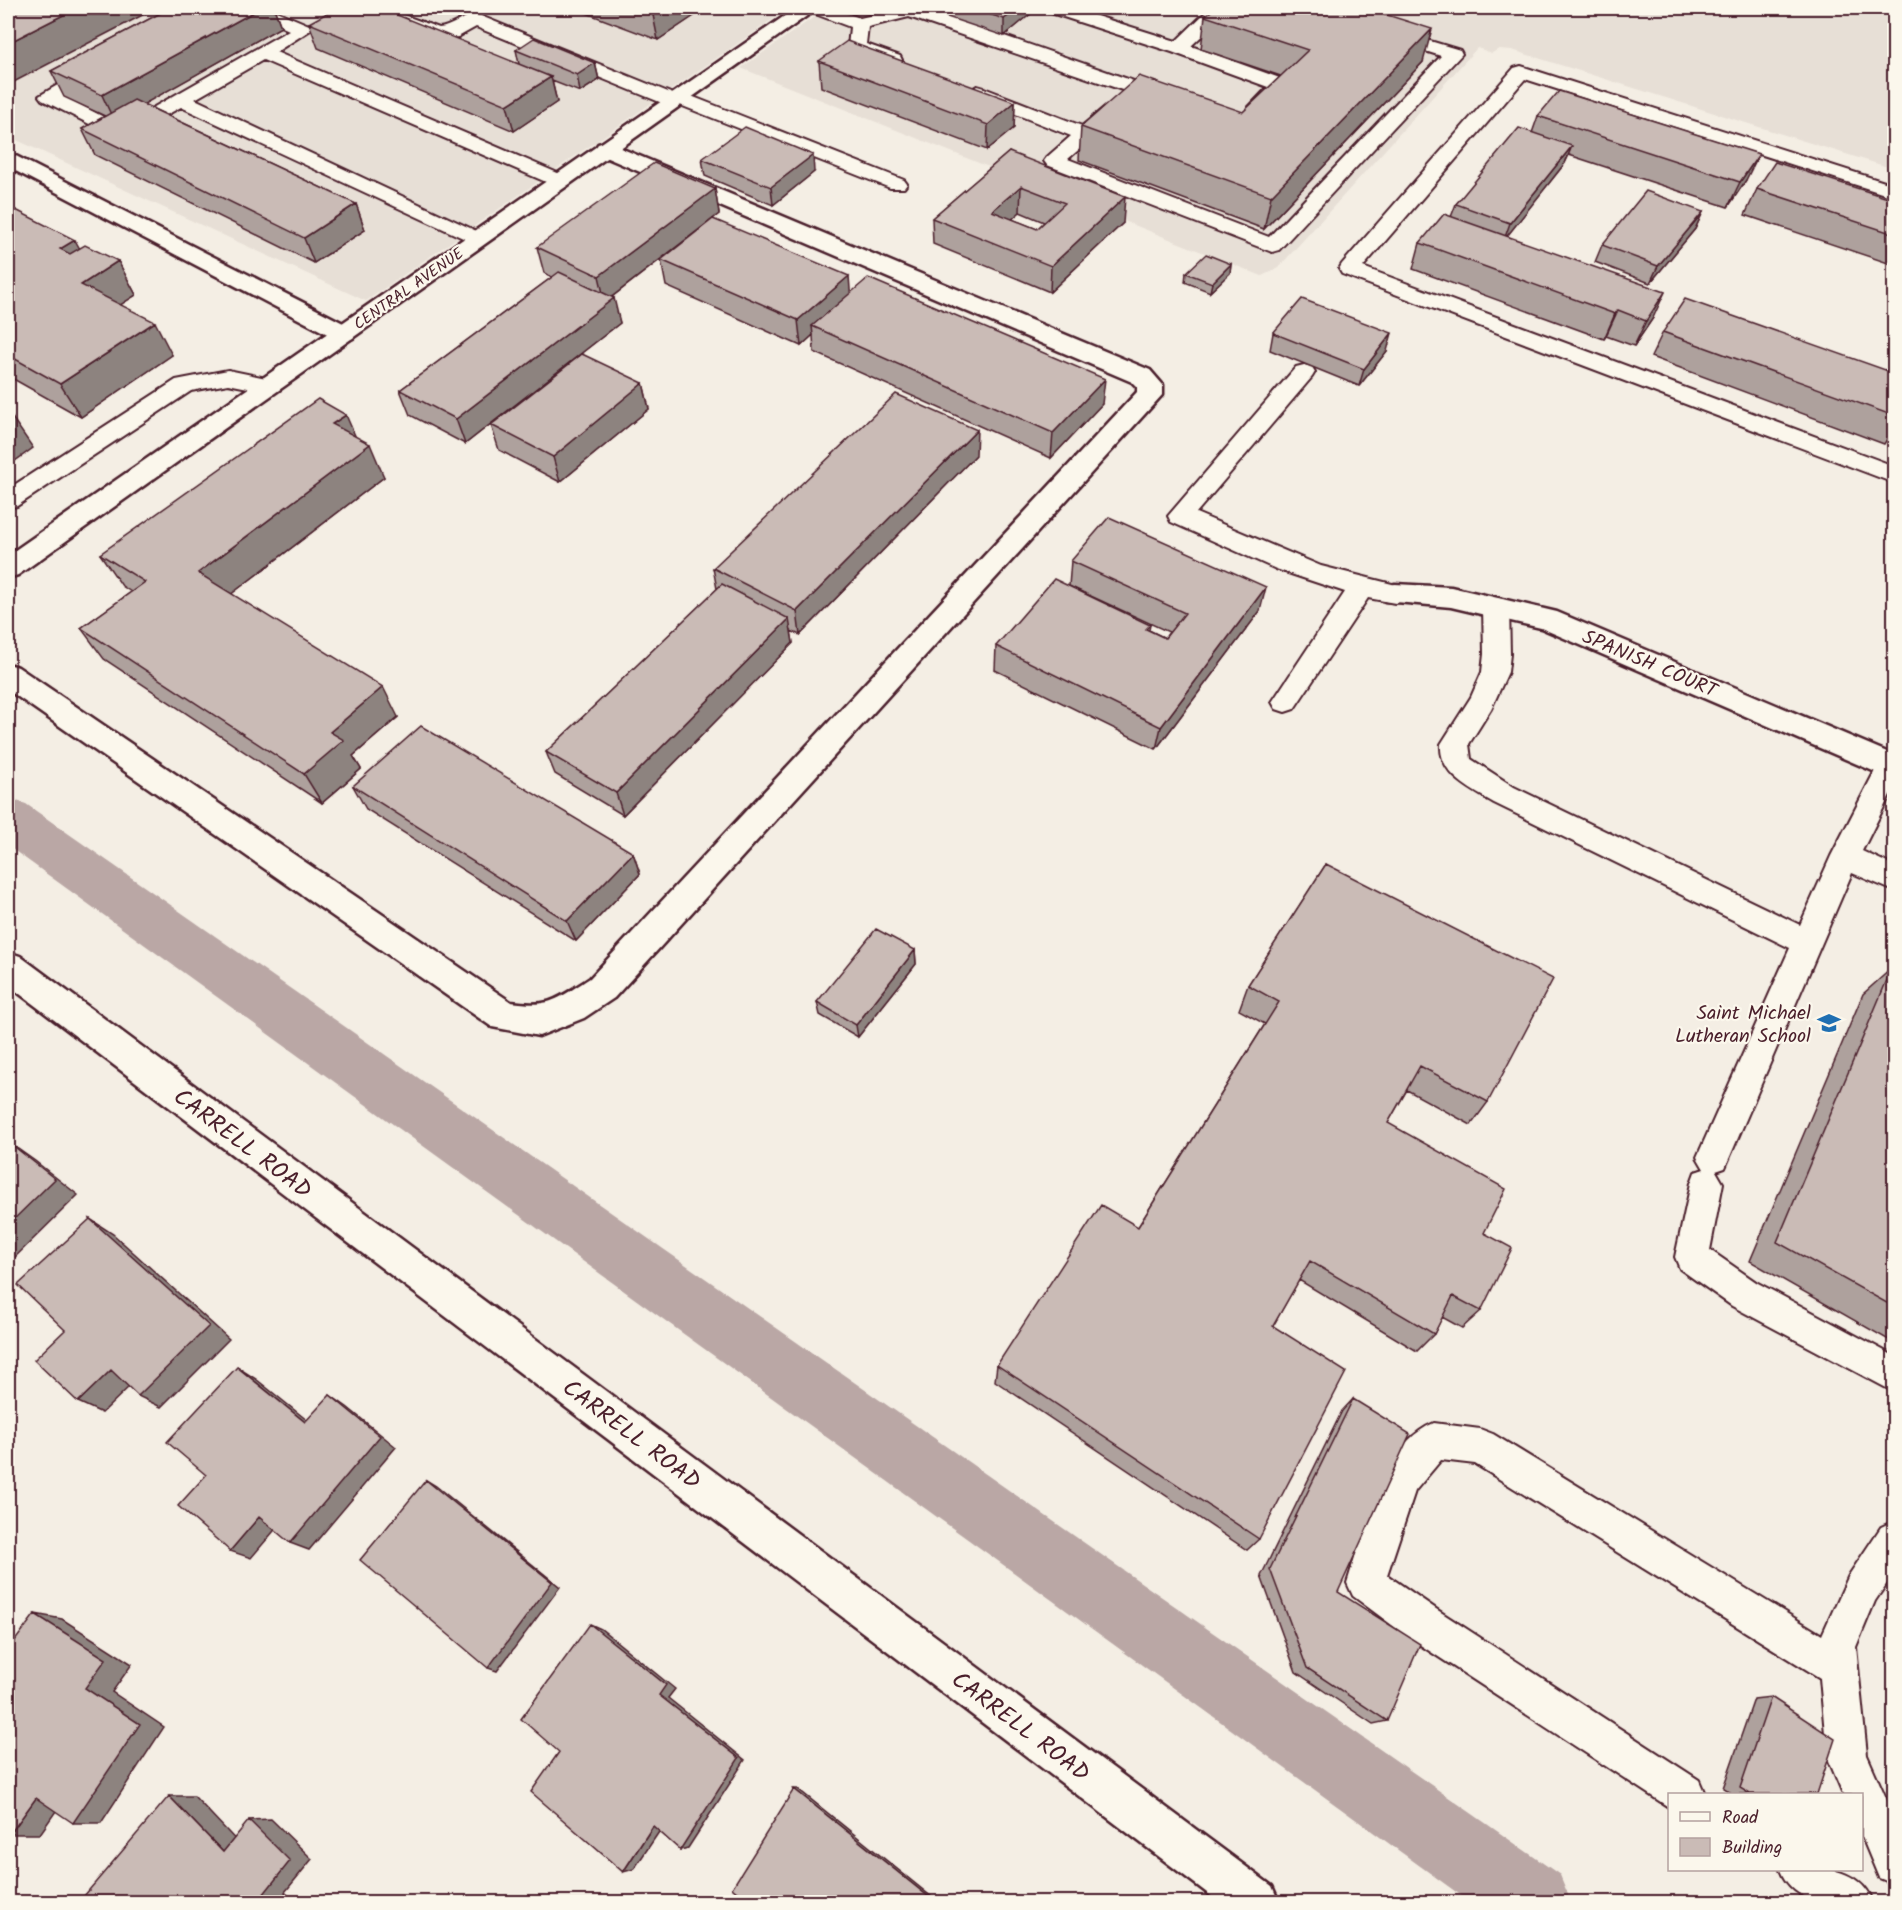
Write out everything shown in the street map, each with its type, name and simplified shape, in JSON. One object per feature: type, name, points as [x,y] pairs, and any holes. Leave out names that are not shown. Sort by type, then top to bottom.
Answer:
[{"type":"street","name":"CENTRAL AVENUE","points":[[11,560],[344,333],[808,8]]},
{"type":"street","points":[[8,675],[504,1016],[538,1021],[572,1008],[602,988],[1150,394],[1150,385],[1141,376],[606,149]]},
{"type":"street","points":[[8,159],[344,333]]},
{"type":"street","name":"SPANISH COURT","points":[[1395,594],[1451,597],[1547,618],[1893,768]]},
{"type":"street","name":"CARRELL ROAD","points":[[8,966],[1256,1902]]},
{"type":"lane","points":[[111,63],[49,96],[121,134],[303,29],[255,8]]},
{"type":"lane","points":[[369,8],[437,34],[452,33],[475,20],[897,184]]},
{"type":"lane","points":[[816,8],[859,24],[913,9],[1160,97]]},
{"type":"lane","points":[[1054,8],[1179,48],[1281,85],[1247,118]]},
{"type":"lane","points":[[1179,48],[1217,8]]},
{"type":"lane","points":[[859,24],[857,47],[911,67]]},
{"type":"lane","points":[[1138,89],[1054,161],[1272,246],[1453,54],[1367,27]]},
{"type":"lane","points":[[262,53],[560,181]]},
{"type":"lane","points":[[1894,191],[1521,72],[1350,269],[1894,475]]},
{"type":"lane","points":[[955,84],[1085,134]]},
{"type":"lane","points":[[181,100],[478,239]]},
{"type":"lane","points":[[1304,372],[1180,516],[1326,579],[1361,589],[1395,594]]},
{"type":"lane","points":[[8,500],[184,385],[228,377],[268,385]]},
{"type":"lane","points":[[1285,702],[1361,589]]},
{"type":"lane","points":[[1496,607],[1494,674],[1454,746],[1455,762],[1475,779],[1504,795],[1807,942]]},
{"type":"lane","points":[[1893,768],[1845,856],[1710,1170],[1692,1257],[1744,1294],[1894,1375]]},
{"type":"lane","points":[[1845,856],[1894,879]]},
{"type":"lane","points":[[1683,1793],[1422,1623],[1366,1582],[1400,1480],[1434,1441],[1480,1447],[1838,1667]]},
{"type":"lane","points":[[1894,1540],[1862,1588],[1837,1647],[1847,1756],[1894,1863]]},
{"type":"lane","points":[[1804,1871],[1852,1902]]},
{"type":"shaded area","points":[[8,8],[789,8],[366,301],[8,136]]},
{"type":"shaded area","points":[[827,8],[1894,8],[1894,169],[1512,50],[1499,49],[1492,53],[1477,48],[1278,268],[1262,276],[741,68]]},
{"type":"building","points":[[8,8],[77,8],[8,43]]},
{"type":"building","points":[[170,8],[261,8],[102,95],[51,71]]},
{"type":"building","points":[[336,8],[380,8],[551,77],[507,105],[309,23]]},
{"type":"building","points":[[635,8],[664,8],[653,15]]},
{"type":"building","points":[[970,8],[1019,8],[1004,19]]},
{"type":"building","points":[[1215,8],[1365,8],[1432,29],[1271,196],[1081,127],[1139,76],[1243,112],[1308,50],[1205,16]]},
{"type":"building","points":[[534,38],[595,63],[577,75],[516,50]]},
{"type":"building","points":[[847,41],[1015,102],[988,125],[819,61]]},
{"type":"building","points":[[1559,91],[1759,154],[1740,182],[1538,116]]},
{"type":"building","points":[[134,100],[356,204],[304,238],[82,129]]},
{"type":"building","points":[[745,127],[813,155],[771,187],[702,159]]},
{"type":"building","points":[[1519,128],[1572,146],[1510,223],[1456,204]]},
{"type":"building","points":[[1009,152],[1125,197],[1051,266],[932,218]],"holes":[[[1021,186],[1065,203],[1037,229],[992,211]]]},
{"type":"building","points":[[1775,162],[1894,200],[1894,234],[1757,189]]},
{"type":"building","points":[[654,163],[715,189],[599,276],[537,247]]},
{"type":"building","points":[[1646,191],[1703,212],[1658,266],[1602,245]]},
{"type":"building","points":[[8,206],[75,240],[60,249],[70,254],[85,245],[118,261],[81,285],[155,322],[60,384],[8,355]]},
{"type":"building","points":[[1444,214],[1665,292],[1646,321],[1618,310],[1615,314],[1420,243]]},
{"type":"building","points":[[713,219],[849,276],[798,320],[661,260]]},
{"type":"building","points":[[1206,254],[1231,264],[1212,283],[1186,273]]},
{"type":"building","points":[[559,272],[614,298],[456,419],[400,390]]},
{"type":"building","points":[[868,278],[1105,379],[1053,433],[812,326]]},
{"type":"building","points":[[1302,299],[1392,333],[1364,369],[1273,333]]},
{"type":"building","points":[[1685,299],[1894,373],[1894,416],[1663,332]]},
{"type":"building","points":[[582,354],[643,383],[553,457],[491,425]]},
{"type":"building","points":[[896,394],[977,430],[797,611],[713,568]]},
{"type":"building","points":[[318,399],[346,415],[332,424],[370,444],[198,573],[383,687],[330,732],[344,740],[304,774],[81,628],[145,582],[100,554]]},
{"type":"building","points":[[1109,517],[1266,587],[1161,727],[996,646],[1054,579],[1150,625],[1146,629],[1165,638],[1185,613],[1071,561]]},
{"type":"building","points":[[722,584],[789,619],[616,793],[546,752]]},
{"type":"building","points":[[421,726],[633,853],[567,921],[353,786]]},
{"type":"building","points":[[1326,864],[1553,979],[1488,1102],[1420,1066],[1388,1123],[1506,1189],[1484,1233],[1512,1248],[1481,1311],[1453,1296],[1434,1334],[1310,1261],[1273,1326],[1346,1372],[1259,1539],[997,1365],[1101,1205],[1138,1227],[1279,1002],[1248,985]]},
{"type":"building","points":[[876,929],[915,950],[856,1025],[817,1002]]},
{"type":"building","points":[[1892,968],[1894,970],[1894,1307],[1777,1242]]},
{"type":"building","points":[[11,1144],[55,1179],[8,1225],[8,1147]]},
{"type":"building","points":[[90,1219],[209,1326],[138,1396],[111,1370],[78,1402],[34,1360],[65,1330],[18,1285]]},
{"type":"building","points":[[237,1367],[305,1422],[330,1395],[380,1436],[290,1543],[259,1517],[230,1551],[178,1506],[206,1475],[167,1442]]},
{"type":"building","points":[[1353,1399],[1410,1434],[1338,1592],[1420,1644],[1387,1721],[1307,1668],[1270,1569]]},
{"type":"building","points":[[426,1480],[552,1582],[488,1668],[360,1560]]},
{"type":"building","points":[[35,1614],[106,1659],[85,1688],[140,1724],[73,1823],[36,1798],[10,1834],[8,1833],[8,1650]]},
{"type":"building","points":[[590,1624],[666,1685],[659,1695],[739,1758],[680,1850],[653,1826],[623,1872],[531,1792],[559,1752],[521,1719]]},
{"type":"building","points":[[1771,1697],[1835,1739],[1817,1793],[1748,1793],[1740,1788]]},
{"type":"building","points":[[794,1789],[935,1902],[749,1902],[732,1888]]},
{"type":"building","points":[[169,1796],[223,1852],[249,1820],[290,1861],[263,1895],[270,1902],[90,1902],[84,1896]]},
{"type":"waterway","points":[[8,819],[1533,1902]]},
{"type":"place","name":"Saint Michael Lutheran School","points":[[1829,1023]]}]
